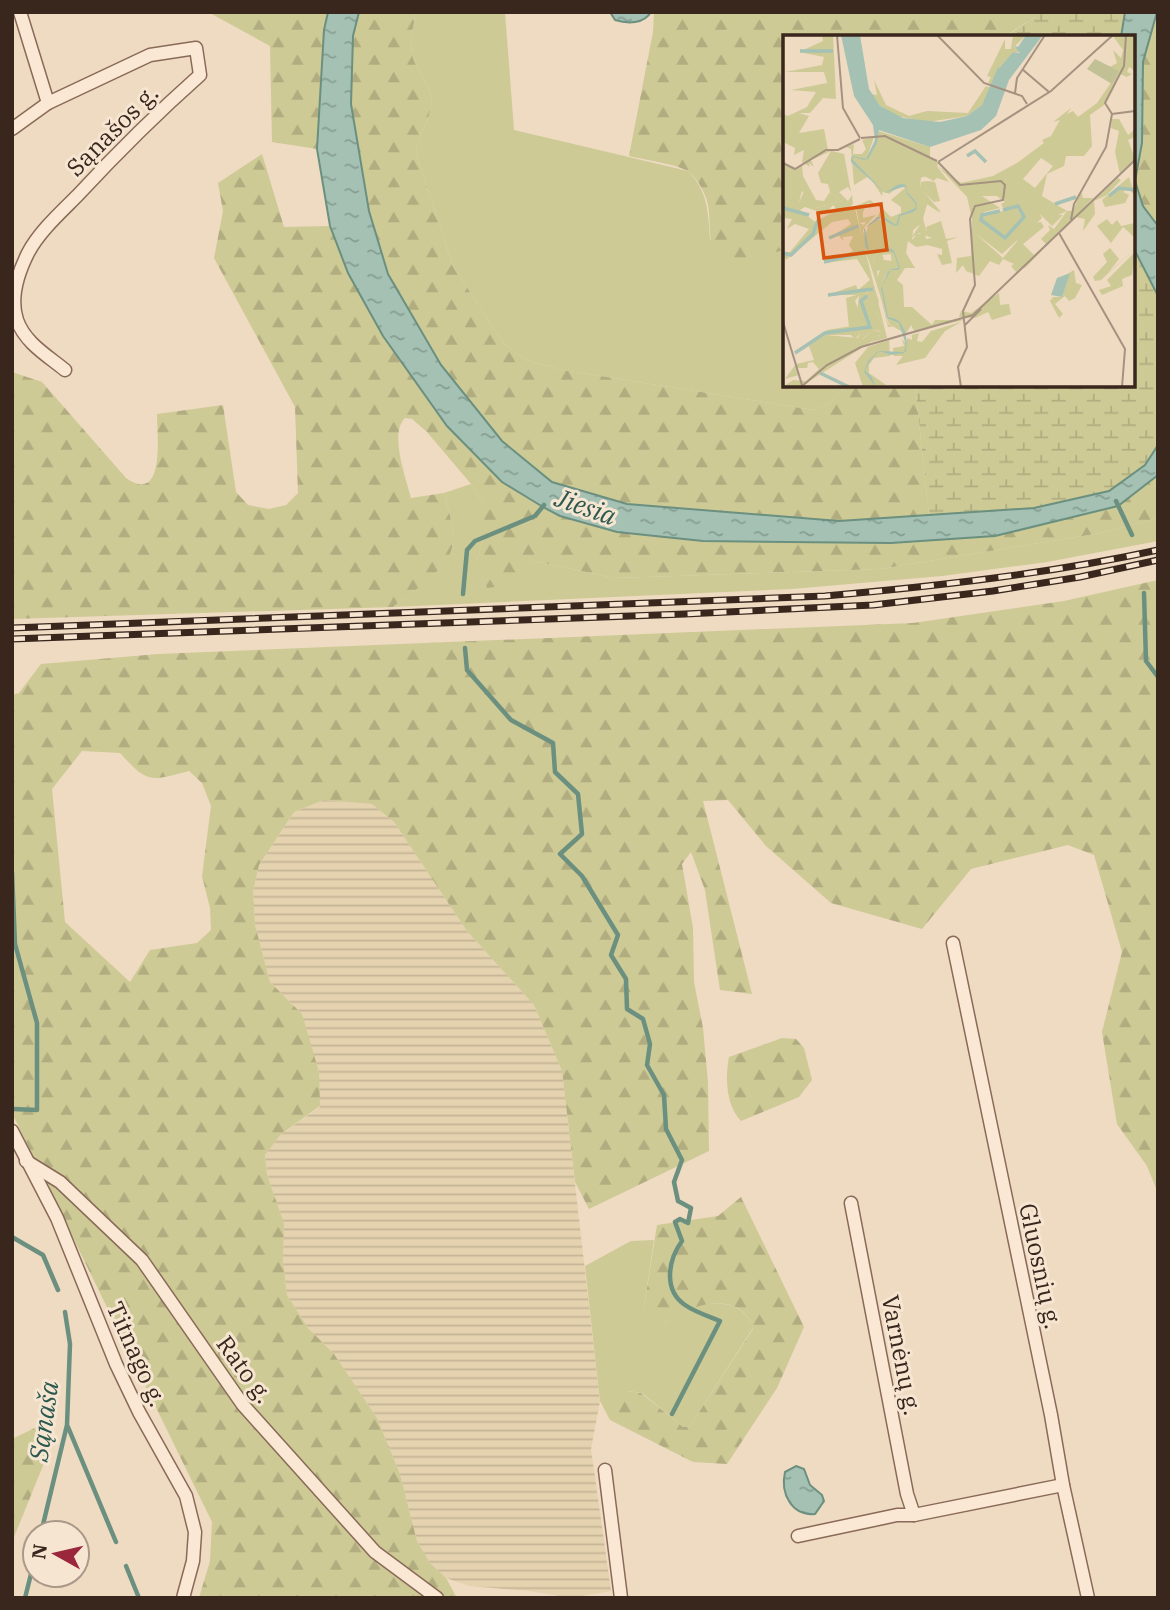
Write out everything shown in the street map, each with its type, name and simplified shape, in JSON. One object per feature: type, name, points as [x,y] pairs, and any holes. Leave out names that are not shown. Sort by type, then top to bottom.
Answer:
[{"type":"street","points":[[20,12],[48,103]]},
{"type":"street","name":"Sąnašos g.","points":[[12,129],[48,103],[150,55],[196,48],[200,75],[143,126],[54,219],[29,251],[19,274],[14,307],[17,321],[25,336],[65,370]]},
{"type":"street","name":"Gluosnių g.","points":[[953,943],[1088,1598]]},
{"type":"street","name":"Titnago g.","points":[[12,1131],[57,1218],[116,1364],[139,1412],[186,1496],[195,1532],[193,1561],[183,1598]]},
{"type":"street","name":"Rato g.","points":[[26,1161],[60,1182],[142,1260],[243,1405],[375,1552],[437,1598]]},
{"type":"street","name":"Varnėnų g.","points":[[851,1203],[914,1515]]},
{"type":"street","points":[[605,1470],[621,1598]]},
{"type":"street","points":[[798,1536],[1063,1485]]},
{"type":"shaded area","points":[[324,800],[372,804],[394,822],[467,931],[534,1005],[562,1071],[600,1401],[591,1449],[611,1591],[571,1598],[469,1586],[446,1578],[430,1563],[417,1541],[400,1474],[377,1418],[334,1354],[308,1328],[287,1295],[283,1261],[284,1223],[267,1175],[265,1155],[281,1134],[320,1107],[302,1014],[270,982],[255,925],[253,891],[259,865],[294,812]]},
{"type":"green space","points":[[208,12],[328,12],[324,30],[317,149],[272,142],[270,46]]},
{"type":"green space","points":[[359,12],[416,12],[411,49],[428,87],[431,104],[416,153],[453,266],[504,344],[526,360],[563,370],[814,410],[824,406],[845,387],[915,387],[929,515],[839,521],[627,504],[552,482],[502,441],[441,365],[388,274],[369,211],[351,104],[352,36]]},
{"type":"green space","points":[[416,12],[505,12],[514,130],[688,171],[703,194],[710,239],[740,259],[783,250],[783,387],[845,387],[840,394],[814,410],[563,370],[526,360],[504,344],[453,266],[416,153],[428,118],[431,96],[412,55]]},
{"type":"green space","points":[[654,12],[1042,12],[1007,35],[783,35],[783,250],[743,259],[725,257],[713,246],[707,201],[690,173],[670,165],[629,156],[653,32]]},
{"type":"green space","points":[[1042,12],[1125,12],[1121,35],[1008,35]]},
{"type":"green space","points":[[1157,12],[1158,226],[1143,206],[1135,181],[1142,143],[1143,62]]},
{"type":"green space","points":[[262,154],[284,227],[330,226],[348,273],[383,336],[447,426],[502,482],[560,516],[891,543],[1158,475],[1158,518],[1101,533],[880,569],[614,578],[535,561],[517,572],[510,585],[487,588],[477,561],[484,536],[484,505],[471,484],[427,432],[412,419],[405,418],[398,434],[411,498],[444,493],[453,541],[443,565],[393,607],[12,619],[12,372],[42,382],[126,478],[139,484],[148,483],[156,464],[157,414],[223,405],[236,492],[248,505],[269,509],[286,505],[298,493],[295,407],[214,258],[223,211],[218,183]]},
{"type":"green space","points":[[1135,251],[1158,296],[1158,445],[1145,465],[1109,491],[1034,508],[929,515],[915,387],[1135,387]]},
{"type":"green space","points":[[471,484],[484,505],[484,536],[477,561],[516,572],[535,561],[614,578],[880,569],[1101,533],[1158,518],[1158,541],[1047,562],[942,576],[792,589],[393,607],[427,581],[448,557],[453,534],[444,493]]},
{"type":"green space","points":[[1158,580],[1158,1193],[1147,1166],[1117,1124],[1102,1032],[1122,952],[1094,855],[1068,845],[971,869],[922,929],[831,903],[766,846],[728,800],[703,801],[752,994],[720,990],[705,890],[691,852],[682,864],[693,928],[694,982],[703,1028],[708,1082],[709,1151],[589,1209],[575,1182],[562,1071],[534,1005],[467,931],[394,822],[372,804],[324,800],[294,812],[259,865],[253,891],[255,925],[270,982],[302,1014],[319,1072],[320,1106],[281,1134],[265,1155],[267,1175],[284,1223],[283,1261],[287,1295],[308,1328],[334,1354],[377,1418],[400,1474],[417,1541],[430,1563],[446,1578],[457,1598],[199,1598],[210,1561],[212,1522],[12,1113],[12,695],[19,693],[41,664],[158,654],[913,623],[1064,601]],"holes":[[[82,751],[120,753],[137,770],[150,777],[166,777],[189,771],[202,783],[211,806],[202,876],[210,908],[211,930],[197,943],[150,950],[130,982],[65,922],[52,789]]]},
{"type":"green space","points":[[782,1038],[796,1039],[804,1048],[812,1080],[799,1097],[741,1121],[732,1108],[728,1091],[729,1057]]},
{"type":"green space","points":[[741,1197],[804,1327],[777,1388],[727,1464],[693,1462],[610,1420],[627,1391],[641,1393],[683,1427],[690,1426],[753,1329],[747,1316],[738,1308],[726,1304],[699,1306],[673,1317],[663,1325],[650,1318],[644,1307],[657,1225],[718,1216]]},
{"type":"green space","points":[[654,1240],[644,1307],[663,1325],[673,1317],[698,1306],[725,1304],[737,1308],[753,1328],[690,1426],[683,1427],[642,1393],[628,1391],[610,1420],[600,1401],[585,1266],[631,1241]]},
{"type":"green space","points":[[45,1423],[53,1441],[12,1542],[12,1439]]},
{"type":"water","name":"Jiesia","points":[[328,12],[359,12],[353,36],[351,104],[369,211],[388,274],[441,365],[502,441],[552,482],[627,504],[839,521],[1034,508],[1109,491],[1145,465],[1158,445],[1158,475],[1118,506],[995,536],[891,543],[703,541],[617,532],[560,516],[543,507],[502,482],[447,426],[383,336],[348,273],[330,226],[317,149],[324,30]]},
{"type":"water","points":[[610,12],[651,12],[640,21],[625,22],[615,20]]},
{"type":"water","points":[[1125,12],[1157,12],[1143,62],[1142,143],[1135,181],[1135,35],[1121,35]]},
{"type":"water","points":[[1135,181],[1143,206],[1158,226],[1158,296],[1135,251]]},
{"type":"water","points":[[796,1466],[804,1469],[810,1485],[822,1495],[824,1501],[815,1514],[800,1511],[786,1495],[785,1472]]},
{"type":"waterway","points":[[1116,501],[1132,535]]},
{"type":"waterway","name":"Jiesia","points":[[463,594],[467,550],[475,541],[535,516],[544,505]]},
{"type":"waterway","points":[[1144,593],[1146,661],[1158,677]]},
{"type":"waterway","points":[[465,648],[467,670],[511,720],[553,743],[555,772],[578,794],[582,834],[560,854],[582,876],[618,935],[611,955],[626,979],[627,1009],[643,1019],[650,1044],[647,1065],[664,1095],[666,1129],[682,1160],[674,1182],[678,1201],[691,1208],[688,1223],[680,1219],[675,1222],[682,1241],[673,1257],[671,1283],[678,1299],[685,1305],[720,1321],[672,1414]]},
{"type":"waterway","name":"Sąnaša","points":[[12,872],[15,944],[37,1023],[37,1110],[13,1109]]},
{"type":"waterway","name":"Sąnaša","points":[[12,1237],[43,1255],[58,1290]]},
{"type":"waterway","name":"Sąnaša","points":[[44,1519],[67,1425],[70,1344],[65,1312]]},
{"type":"waterway","points":[[68,1427],[116,1542]]},
{"type":"waterway","points":[[126,1566],[139,1598]]},
{"type":"waterway","name":"Sąnaša","points":[[25,1598],[27,1589]]},
{"type":"railway","points":[[12,628],[825,596],[992,578],[1158,550]]},
{"type":"railway","points":[[12,639],[873,605],[993,591],[1080,577],[1158,560]]}]
